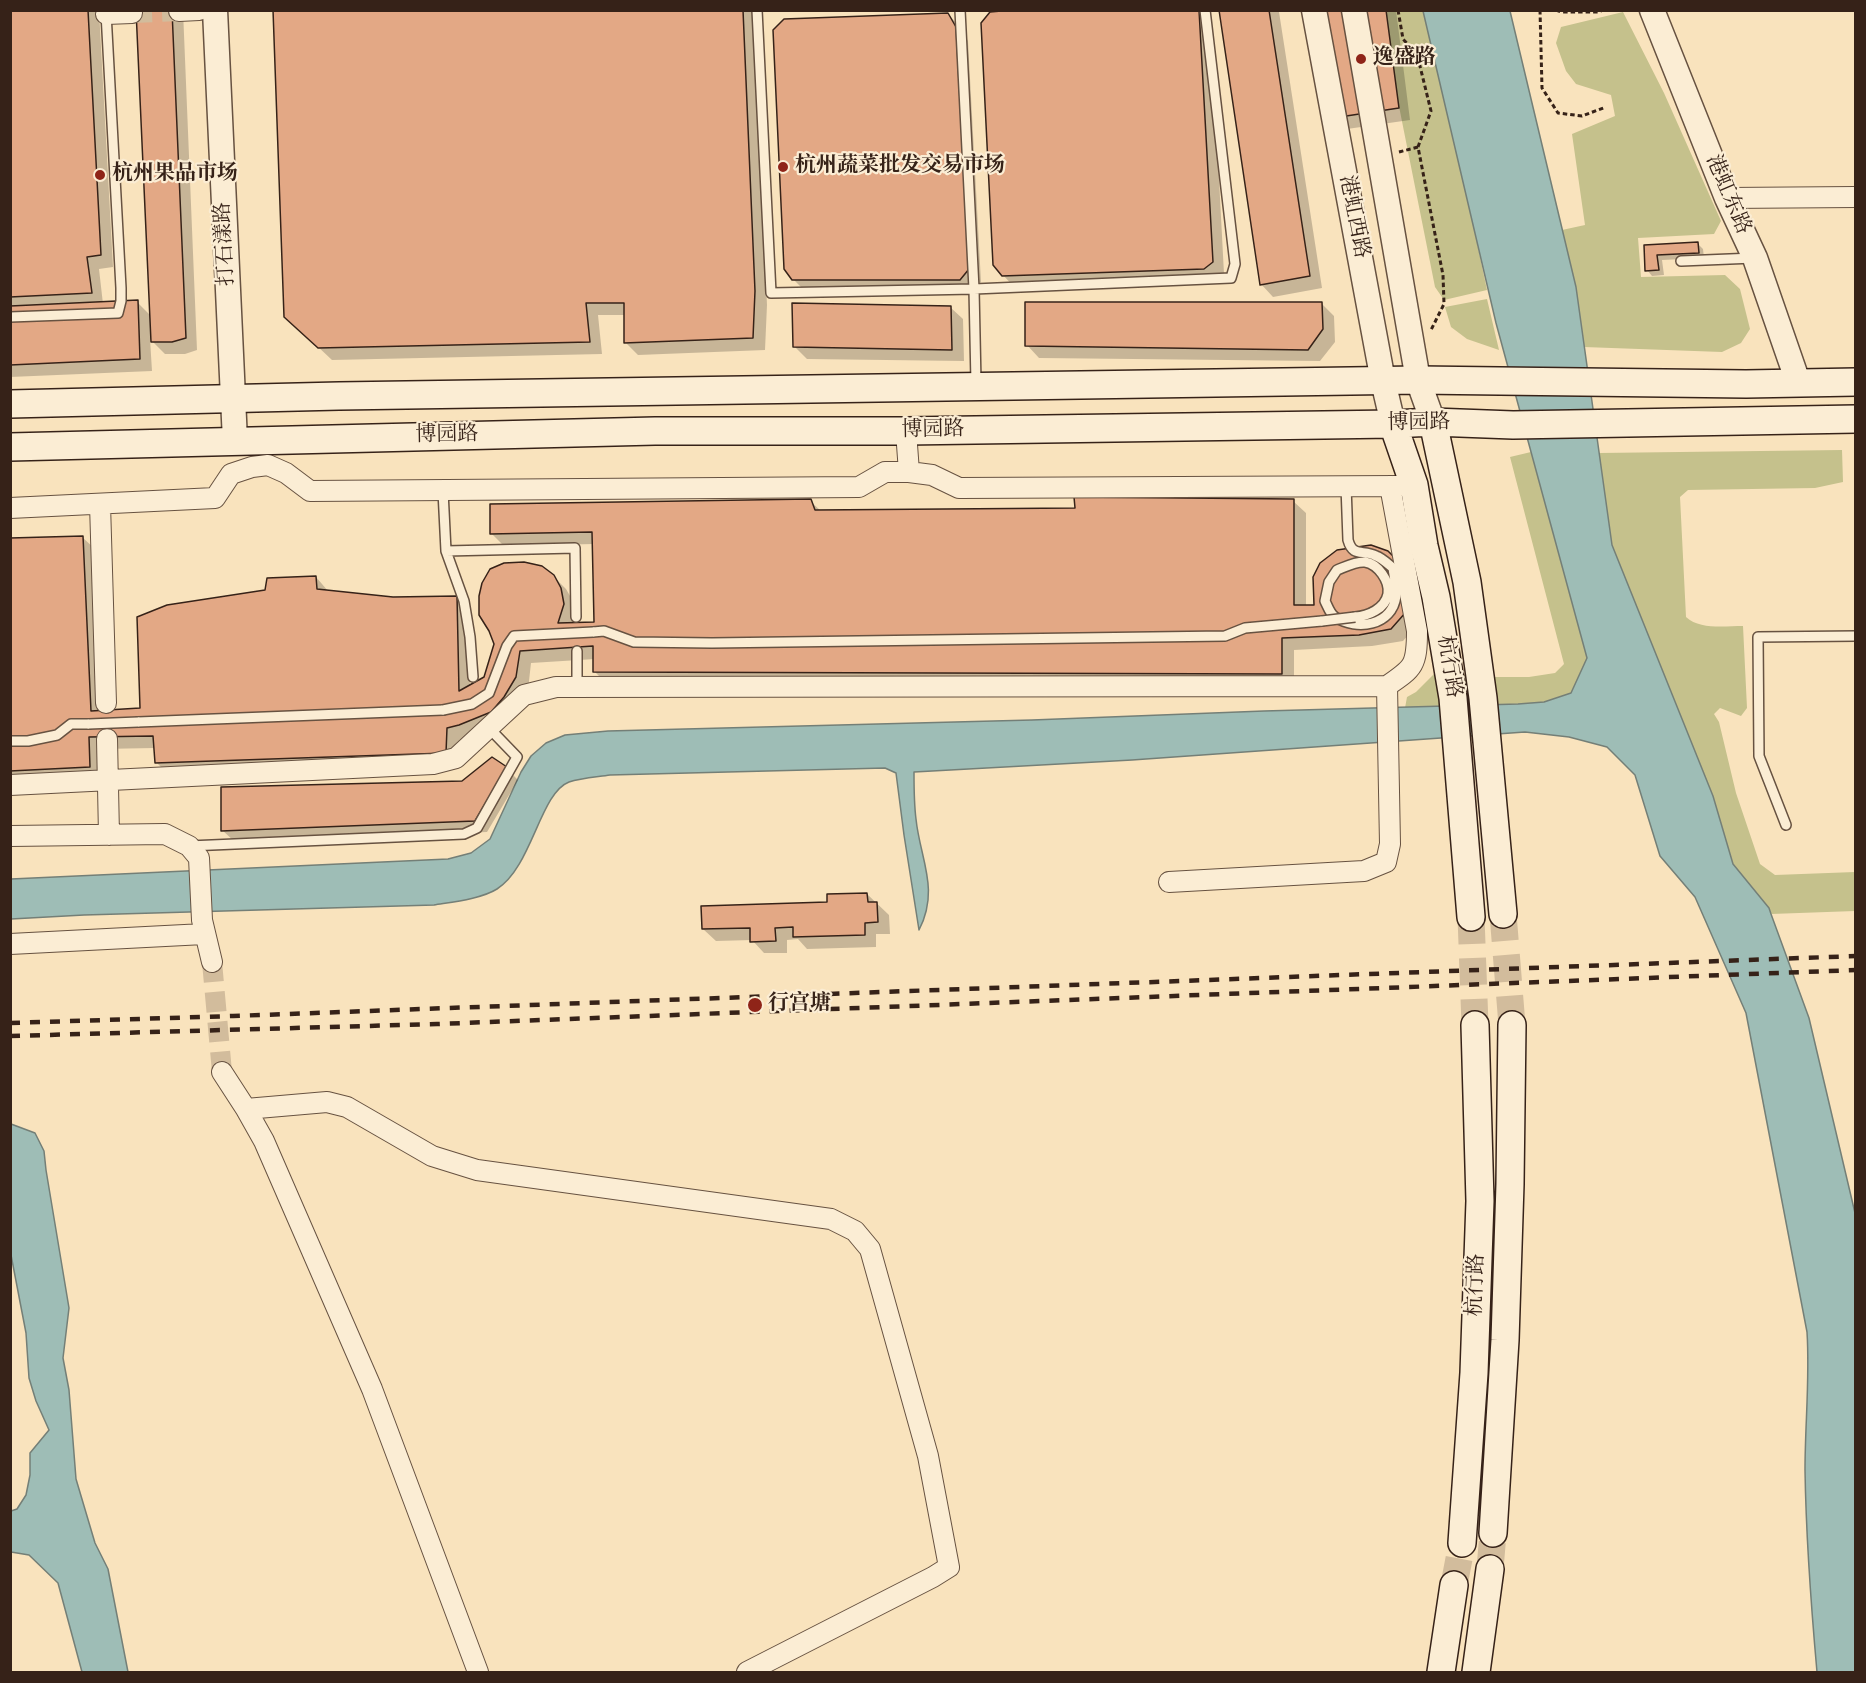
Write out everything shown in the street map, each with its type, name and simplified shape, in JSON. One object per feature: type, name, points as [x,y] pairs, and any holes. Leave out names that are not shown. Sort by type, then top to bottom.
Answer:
[{"type":"main road","name":"博园路","points":[[10,404],[234,398],[1418,380],[1746,384],[1856,382]]},
{"type":"main road","name":"博园路","points":[[10,447],[255,449],[643,432],[906,432],[1433,422],[1513,425],[1856,419]]},
{"type":"main road","name":"杭行路","points":[[1433,422],[1467,582],[1483,698],[1503,914]]},
{"type":"main road","name":"杭行路","points":[[1393,424],[1402,486],[1424,546],[1436,597],[1453,698],[1471,916]]},
{"type":"main road","name":"杭行路","points":[[1493,1533],[1505,1340],[1512,1025]]},
{"type":"main road","name":"杭行路","points":[[1462,1544],[1474,1373],[1480,1202],[1475,1026]]},
{"type":"main road","points":[[1476,1672],[1490,1569]]},
{"type":"main road","points":[[1441,1672],[1454,1585]]},
{"type":"street","name":"打石漾路","points":[[215,10],[234,398],[255,449]]},
{"type":"street","name":"港虹西路","points":[[1314,10],[1393,424]]},
{"type":"street","name":"港虹西路","points":[[1354,10],[1418,380],[1433,422]]},
{"type":"street","name":"港虹东路","points":[[1652,10],[1727,198],[1755,258],[1798,382]]},
{"type":"street","points":[[106,12],[132,14]]},
{"type":"street","points":[[1727,198],[1856,197]]},
{"type":"street","points":[[906,432],[909,472]]},
{"type":"street","points":[[10,508],[215,498],[231,474],[252,466],[255,449],[310,491],[859,487],[885,472],[932,475],[959,488],[1402,486],[1417,631],[1417,654],[1408,672],[1387,695],[1390,844],[1386,862],[1364,871],[1169,882]]},
{"type":"street","points":[[100,504],[106,704]]},
{"type":"street","points":[[10,784],[433,764],[456,758],[480,730],[524,695],[556,687],[1387,695]]},
{"type":"street","points":[[107,739],[109,835]]},
{"type":"street","points":[[10,836],[165,834],[194,852],[203,927],[212,962]]},
{"type":"street","points":[[10,944],[203,927]]},
{"type":"street","points":[[222,1072],[264,1141],[372,1389],[478,1672]]},
{"type":"street","points":[[246,1109],[327,1102],[347,1107],[432,1156],[477,1170],[831,1219],[855,1231],[870,1249],[928,1456],[949,1567],[747,1672]]},
{"type":"lane","points":[[757,10],[771,293],[974,289],[1231,278],[1235,264],[1205,10]]},
{"type":"lane","points":[[960,10],[974,289],[976,386]]},
{"type":"lane","points":[[10,317],[118,314],[121,288],[106,12]]},
{"type":"lane","points":[[1681,261],[1755,258]]},
{"type":"lane","points":[[10,741],[28,741],[57,735],[71,724],[443,710],[472,704],[489,693],[507,646],[514,636],[604,631],[634,642],[748,643],[1225,636],[1245,628],[1322,621],[1355,617],[1366,616],[1380,608],[1388,594],[1385,579],[1378,568],[1365,562],[1337,570],[1329,582],[1325,601],[1333,616],[1348,623],[1364,625],[1382,620],[1390,611],[1396,597],[1395,582],[1393,568],[1376,555],[1353,551],[1350,548],[1346,486]]},
{"type":"lane","points":[[443,491],[446,551],[464,601],[473,677]]},
{"type":"lane","points":[[446,551],[575,548],[576,617]]},
{"type":"lane","points":[[1786,825],[1759,756],[1758,637],[1856,636]]},
{"type":"lane","points":[[577,651],[577,687]]},
{"type":"lane","points":[[194,852],[465,834],[477,828],[517,757],[480,730]]},
{"type":"path","points":[[1398,10],[1403,39],[1417,54],[1431,111],[1418,147],[1443,275],[1444,304],[1430,330]]},
{"type":"path","points":[[1540,10],[1542,88],[1558,113],[1582,116],[1605,107]]},
{"type":"path","points":[[1556,10],[1561,12],[1603,10]]},
{"type":"shaded area","points":[[1380,11],[1428,11],[1487,290],[1444,300],[1435,287]]},
{"type":"shaded area","points":[[1623,12],[1664,93],[1721,221],[1714,234],[1638,238],[1641,277],[1725,275],[1740,289],[1750,329],[1741,343],[1722,352],[1584,347],[1576,287],[1562,230],[1585,225],[1572,134],[1615,116],[1611,95],[1576,84],[1566,71],[1556,43],[1561,27]]},
{"type":"shaded area","points":[[1487,299],[1499,350],[1467,339],[1451,327],[1445,307]]},
{"type":"shaded area","points":[[1842,450],[1843,482],[1815,488],[1688,490],[1680,497],[1686,617],[1705,626],[1743,626],[1747,708],[1741,716],[1720,708],[1714,714],[1719,722],[1736,793],[1760,864],[1775,875],[1855,872],[1855,911],[1771,914],[1769,908],[1733,864],[1713,796],[1612,545],[1599,453]]},
{"type":"shaded area","points":[[1531,452],[1587,658],[1571,693],[1544,702],[1405,708],[1407,697],[1416,692],[1440,668],[1472,677],[1529,677],[1555,673],[1564,664],[1510,457]]},
{"type":"water","points":[[1423,11],[1510,11],[1576,287],[1612,545],[1713,796],[1733,864],[1769,908],[1809,1018],[1855,1213],[1855,1672],[1817,1672],[1806,1495],[1807,1332],[1746,1013],[1695,897],[1660,856],[1635,775],[1607,747],[1569,737],[1525,732],[1132,760],[914,772],[916,819],[928,887],[928,901],[919,930],[896,773],[885,768],[610,775],[569,782],[550,800],[528,848],[509,879],[497,889],[475,898],[458,901],[434,905],[11,919],[11,879],[448,859],[471,853],[490,839],[521,772],[531,756],[546,743],[565,735],[608,731],[1518,704],[1544,702],[1571,693],[1587,658],[1496,323]]},
{"type":"water","points":[[11,1124],[35,1133],[44,1151],[69,1308],[63,1358],[69,1390],[76,1479],[95,1543],[108,1569],[128,1672],[82,1672],[58,1583],[29,1555],[11,1552],[11,1511],[17,1509],[26,1495],[30,1475],[30,1453],[49,1430],[29,1378],[26,1333],[11,1255]]},
{"type":"building","points":[[10,10],[88,10],[101,255],[87,257],[92,293],[10,297]]},
{"type":"building","points":[[136,10],[172,10],[186,338],[172,342],[151,342]]},
{"type":"building","points":[[273,10],[743,10],[755,291],[753,338],[624,343],[624,303],[586,303],[590,342],[318,348],[284,317]]},
{"type":"building","points":[[1199,10],[1213,262],[1204,269],[1002,276],[993,265],[981,23],[990,12]]},
{"type":"building","points":[[1219,10],[1269,10],[1310,276],[1260,285]]},
{"type":"building","name":"逸盛路","points":[[1325,10],[1386,10],[1399,108],[1333,118]]},
{"type":"building","points":[[948,13],[956,27],[969,269],[960,280],[792,280],[784,269],[773,30],[784,19]]},
{"type":"building","points":[[1698,242],[1699,253],[1657,255],[1659,270],[1645,271],[1644,245]]},
{"type":"building","points":[[138,300],[140,359],[10,365],[10,306]]},
{"type":"building","points":[[1025,302],[1322,302],[1323,329],[1308,350],[1025,346]]},
{"type":"building","points":[[792,303],[951,306],[952,350],[793,347]]},
{"type":"building","points":[[1074,497],[1294,499],[1294,605],[1314,605],[1313,577],[1320,563],[1337,550],[1371,545],[1388,551],[1400,563],[1406,612],[1391,629],[1359,635],[1282,638],[1282,674],[593,672],[593,646],[520,651],[516,677],[504,697],[491,712],[447,728],[446,753],[155,763],[153,736],[89,737],[90,767],[10,771],[10,538],[83,536],[91,711],[140,708],[137,617],[167,605],[265,590],[267,578],[316,576],[317,589],[393,597],[457,596],[459,691],[484,677],[494,644],[479,615],[482,583],[490,569],[504,563],[524,562],[542,566],[554,575],[561,588],[564,604],[558,623],[594,622],[592,532],[490,534],[490,504],[811,499],[815,510],[1075,508]]},
{"type":"building","points":[[492,757],[507,767],[475,821],[221,831],[221,787],[462,781]]},
{"type":"building","name":"行宫塘","points":[[867,893],[868,902],[877,902],[878,922],[865,923],[865,935],[793,937],[793,927],[775,928],[776,941],[750,942],[750,928],[702,929],[701,906],[827,902],[827,894]]},
{"type":"tunnel","points":[[132,13],[179,11]]},
{"type":"tunnel","points":[[1503,914],[1512,1025]]},
{"type":"tunnel","points":[[1471,917],[1475,1025]]},
{"type":"tunnel","points":[[212,962],[222,1072]]},
{"type":"tunnel","points":[[1490,1569],[1493,1533]]},
{"type":"tunnel","points":[[1454,1585],[1462,1543]]},
{"type":"railway","points":[[10,1023],[1856,956]]},
{"type":"railway","points":[[10,1036],[437,1024],[1856,970]]},
{"type":"place","name":"逸盛路","points":[[1361,59]]},
{"type":"place","name":"杭州蔬菜批发交易市场","points":[[783,167]]},
{"type":"place","name":"杭州果品市场","points":[[100,175]]},
{"type":"place","name":"行宫塘","points":[[755,1005]]}]
